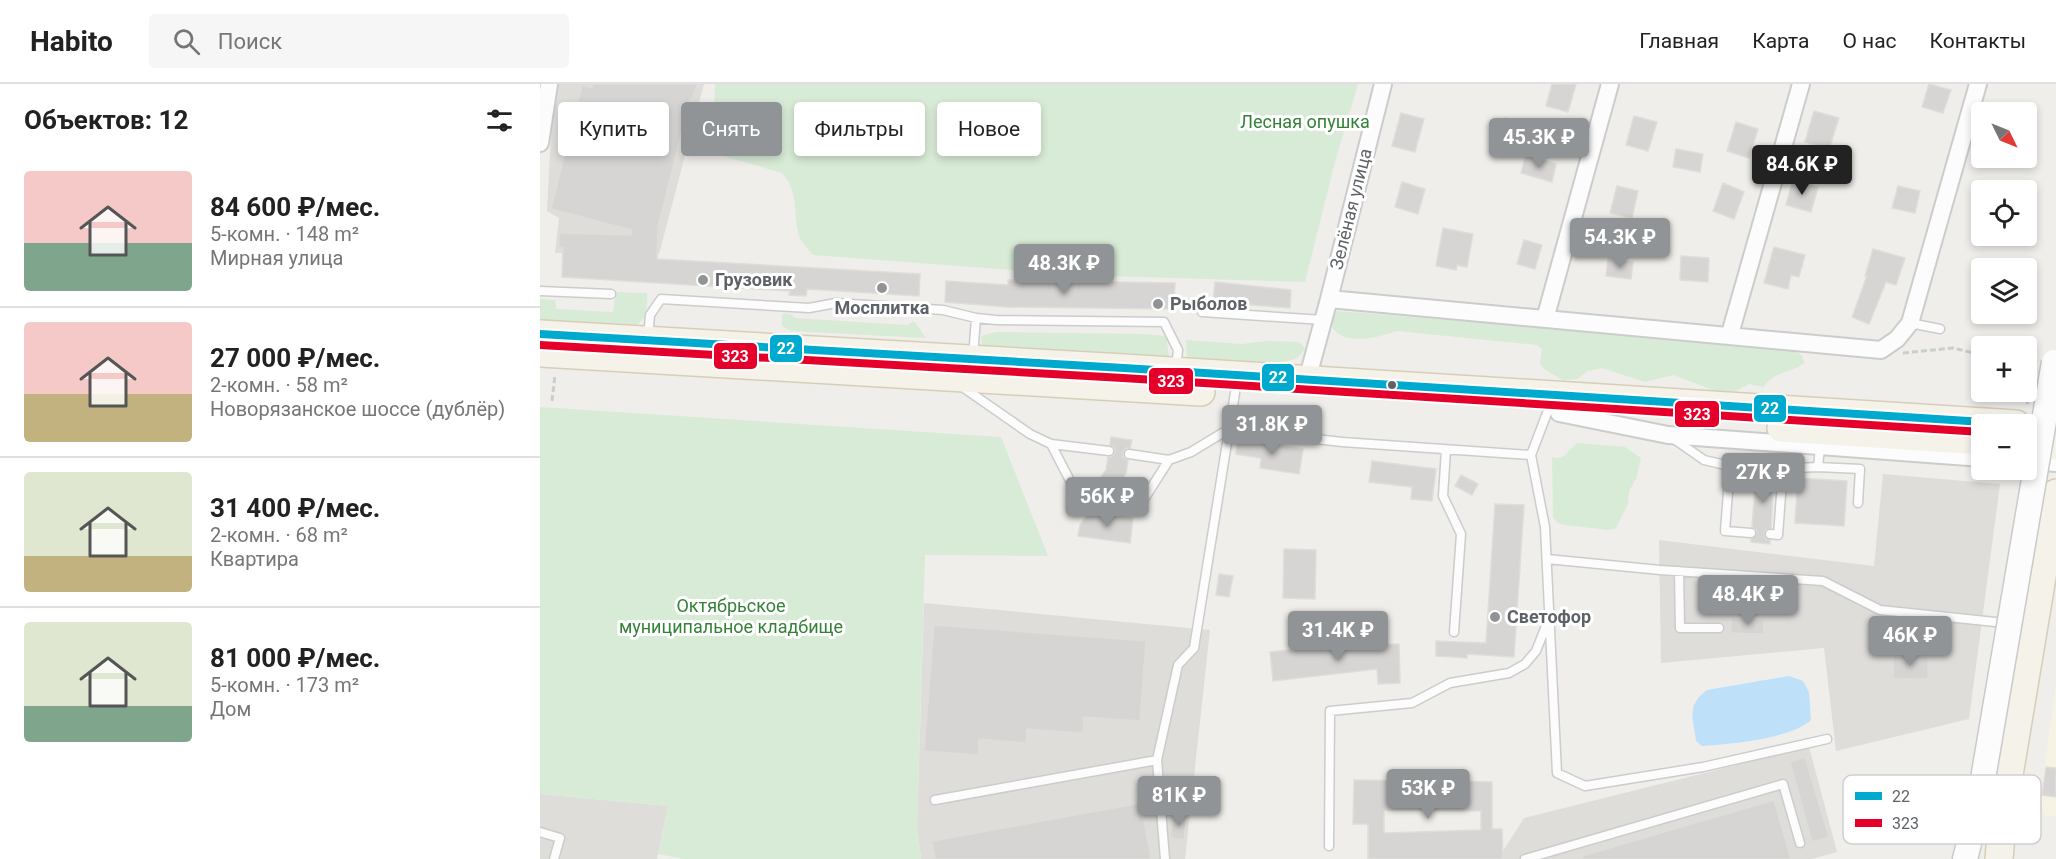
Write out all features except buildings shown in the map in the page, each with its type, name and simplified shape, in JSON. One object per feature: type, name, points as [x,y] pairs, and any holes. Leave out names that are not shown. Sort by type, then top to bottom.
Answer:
[{"type":"main road","points":[[540,334],[1971,421]]},
{"type":"main road","points":[[540,353],[1235,393],[1971,440]]},
{"type":"main road","points":[[1995,775],[2048,357]]},
{"type":"main road","points":[[2037,426],[2056,427]]},
{"type":"main road","points":[[2037,445],[2056,446]]},
{"type":"main road","points":[[1998,775],[2056,493]]},
{"type":"main road","points":[[1965,859],[1973,844]]},
{"type":"main road","points":[[1997,844],[1999,859]]},
{"type":"street","points":[[540,143],[549,84]]},
{"type":"street","name":"Зелёная улица","points":[[1307,380],[1383,84]]},
{"type":"street","points":[[1545,319],[1610,84]]},
{"type":"street","points":[[1730,334],[1801,84]]},
{"type":"street","points":[[1329,299],[1730,334],[1881,350],[1897,339],[1910,323],[1978,84]]},
{"type":"street","points":[[1553,413],[1668,435],[1971,457]]},
{"type":"street","points":[[2037,462],[2056,463]]},
{"type":"lane","points":[[540,291],[611,294]]},
{"type":"lane","points":[[648,340],[650,315],[660,299],[809,308],[836,303],[942,310],[976,318],[1164,322],[1178,350],[1176,372]]},
{"type":"lane","points":[[1202,312],[1323,320]]},
{"type":"lane","points":[[973,359],[976,318]]},
{"type":"lane","points":[[1910,323],[1940,329]]},
{"type":"lane","points":[[948,377],[1030,434],[1051,444],[1109,452]]},
{"type":"lane","points":[[1165,859],[1157,760],[1178,665],[1194,648],[1235,393]]},
{"type":"lane","points":[[1553,413],[1531,455],[1545,527],[1557,773],[1586,786],[1702,767],[1827,738]]},
{"type":"lane","points":[[1129,454],[1169,460],[1191,452],[1229,429],[1342,442],[1531,455]]},
{"type":"lane","points":[[1668,435],[1704,460],[1730,466],[1756,468]]},
{"type":"lane","points":[[1051,444],[1080,500],[1139,507],[1169,460]]},
{"type":"lane","points":[[1818,467],[1820,447]]},
{"type":"lane","points":[[1446,450],[1443,496],[1461,534],[1454,632]]},
{"type":"lane","points":[[1730,466],[1725,531],[1752,533]]},
{"type":"lane","points":[[1770,534],[1778,535],[1779,469],[1818,467],[1860,469],[1858,503]]},
{"type":"lane","points":[[1547,559],[1822,581],[1880,610],[2005,623]]},
{"type":"lane","points":[[1679,571],[1680,628],[1719,628]]},
{"type":"lane","points":[[1329,846],[1330,711],[1412,702],[1450,683],[1509,673],[1525,664],[1536,651],[1550,618]]},
{"type":"lane","points":[[935,800],[1157,760]]},
{"type":"lane","points":[[1525,859],[1783,784],[1800,843]]},
{"type":"lane","points":[[540,832],[560,837],[554,859]]},
{"type":"path","points":[[1881,350],[1886,355],[1953,348],[1971,352]]},
{"type":"shaded area","points":[[558,84],[704,84],[699,102],[681,102],[681,156],[685,156],[659,254],[555,253],[559,218],[547,211],[552,115]]},
{"type":"shaded area","points":[[1883,474],[2000,484],[1969,719],[1836,751],[1824,648],[1661,663],[1659,540],[1874,566]]},
{"type":"shaded area","points":[[924,603],[1210,630],[1185,859],[921,859],[917,827]]},
{"type":"shaded area","points":[[2056,684],[2056,816],[2045,817],[2041,794]]},
{"type":"shaded area","points":[[1809,747],[1837,852],[1812,859],[1466,859],[1499,857],[1524,818]]},
{"type":"shaded area","points":[[540,794],[668,806],[657,859],[540,859]]},
{"type":"green space","name":"Лесная опушка","points":[[715,84],[1358,84],[1335,162],[1305,282],[1076,275],[813,255],[799,235],[793,195],[782,173],[723,156],[782,156],[782,102],[714,102]]},
{"type":"green space","points":[[616,292],[647,293],[645,315],[639,323],[628,328],[540,322],[540,299],[555,300],[556,309],[613,312]]},
{"type":"green space","points":[[1337,311],[1792,348],[1802,356],[1804,363],[1773,377],[1763,387],[1749,384],[1736,391],[1721,393],[1673,375],[1645,382],[1602,368],[1588,371],[1577,379],[1563,380],[1544,369],[1540,363],[1542,349],[1537,345],[1397,331],[1369,338],[1350,338],[1334,330],[1329,322]]},
{"type":"green space","points":[[785,313],[794,318],[907,325],[914,321],[926,338],[791,331],[782,326],[782,316]]},
{"type":"green space","points":[[996,332],[1166,336],[1169,356],[982,345],[981,336]]},
{"type":"green space","points":[[1186,340],[1242,344],[1266,341],[1299,342],[1305,348],[1298,357],[1280,363],[1187,357]]},
{"type":"green space","name":"Октябрьское муниципальное кладбище","points":[[540,407],[1001,437],[1048,556],[925,555],[917,827],[921,859],[684,859],[658,854],[668,806],[540,794]]},
{"type":"green space","points":[[1578,443],[1625,447],[1641,458],[1636,479],[1629,491],[1628,504],[1616,528],[1609,530],[1564,525],[1553,517],[1552,457],[1560,458]]},
{"type":"water","points":[[1789,676],[1803,681],[1809,692],[1811,720],[1789,732],[1759,739],[1702,746],[1696,741],[1692,712],[1696,701],[1707,690]]},
{"type":"transit line","name":"22","points":[[540,334],[1971,421]]},
{"type":"transit line","name":"323","points":[[540,345],[1123,378],[1971,431]]},
{"type":"place","name":"Грузовик","points":[[703,280]]},
{"type":"place","name":"Мосплитка","points":[[882,288]]},
{"type":"place","name":"Рыболов","points":[[1158,304]]},
{"type":"place","name":"Светофор","points":[[1495,617]]}]
